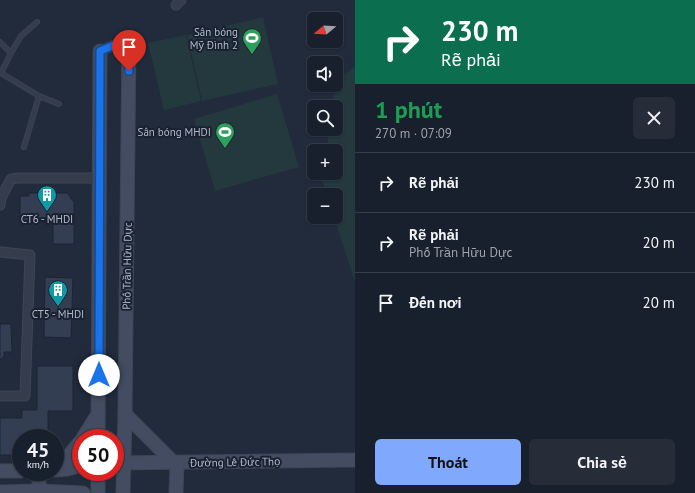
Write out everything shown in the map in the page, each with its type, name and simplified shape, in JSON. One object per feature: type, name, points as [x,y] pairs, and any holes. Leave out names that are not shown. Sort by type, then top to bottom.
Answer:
[{"type":"main road","name":"Phố Trần Hữu Dực","points":[[123,429],[125,414],[129,39]]},
{"type":"main road","points":[[98,429],[100,51]]},
{"type":"main road","points":[[88,429],[98,414]]},
{"type":"main road","points":[[125,414],[176,463],[176,493]]},
{"type":"main road","points":[[64,461],[72,451]]},
{"type":"main road","name":"Đường Lê Đức Thọ","points":[[124,463],[355,460]]},
{"type":"main road","points":[[0,471],[12,471]]},
{"type":"main road","points":[[39,481],[39,491]]},
{"type":"main road","points":[[98,481],[98,493]]},
{"type":"main road","name":"Phố Trần Hữu Dực","points":[[121,481],[123,493]]},
{"type":"main road","points":[[0,492],[39,491],[83,493]]},
{"type":"street","points":[[100,51],[129,39]]},
{"type":"street","points":[[0,205],[1,198],[11,180],[18,178],[99,178]]},
{"type":"street","points":[[0,252],[30,256],[25,396],[0,396]]},
{"type":"lane","points":[[37,22],[21,36],[1,73],[39,96],[59,104]]},
{"type":"lane","points":[[0,42],[11,53]]},
{"type":"lane","points":[[24,147],[39,96]]},
{"type":"green space","points":[[263,17],[278,84],[202,101],[187,35]]},
{"type":"green space","name":"Sân bóng Mỹ Đình 2","points":[[186,35],[201,101],[164,110],[148,43]]},
{"type":"green space","points":[[355,66],[355,282],[336,224],[343,224],[343,188],[325,188],[322,180],[343,180],[343,144],[328,144],[328,136],[343,136],[343,100],[333,100],[336,92],[343,92],[343,78]]},
{"type":"green space","points":[[277,94],[299,167],[215,191],[194,119]]},
{"type":"building","name":"CT6 - MHDI","points":[[29,193],[67,193],[74,202],[74,244],[53,244],[53,222],[20,222],[20,196],[29,196]]},
{"type":"building","name":"CT5 - MHDI","points":[[45,277],[73,278],[71,338],[44,337]]},
{"type":"building","points":[[0,324],[11,324],[12,352],[4,352],[4,356],[0,360]]},
{"type":"building","points":[[37,366],[73,366],[73,411],[48,411],[48,429],[12,429],[12,455],[0,455],[0,418],[22,418],[22,410],[37,410]]},
{"type":"place","name":"Sân bóng Mỹ Đình 2","points":[[252,55]]},
{"type":"place","name":"Sân bóng MHDI","points":[[225,149]]},
{"type":"place","name":"CT6 - MHDI","points":[[47,212]]},
{"type":"place","name":"CT5 - MHDI","points":[[58,307]]},
{"type":"route","points":[[99,375],[100,51],[129,39],[129,71]]}]
